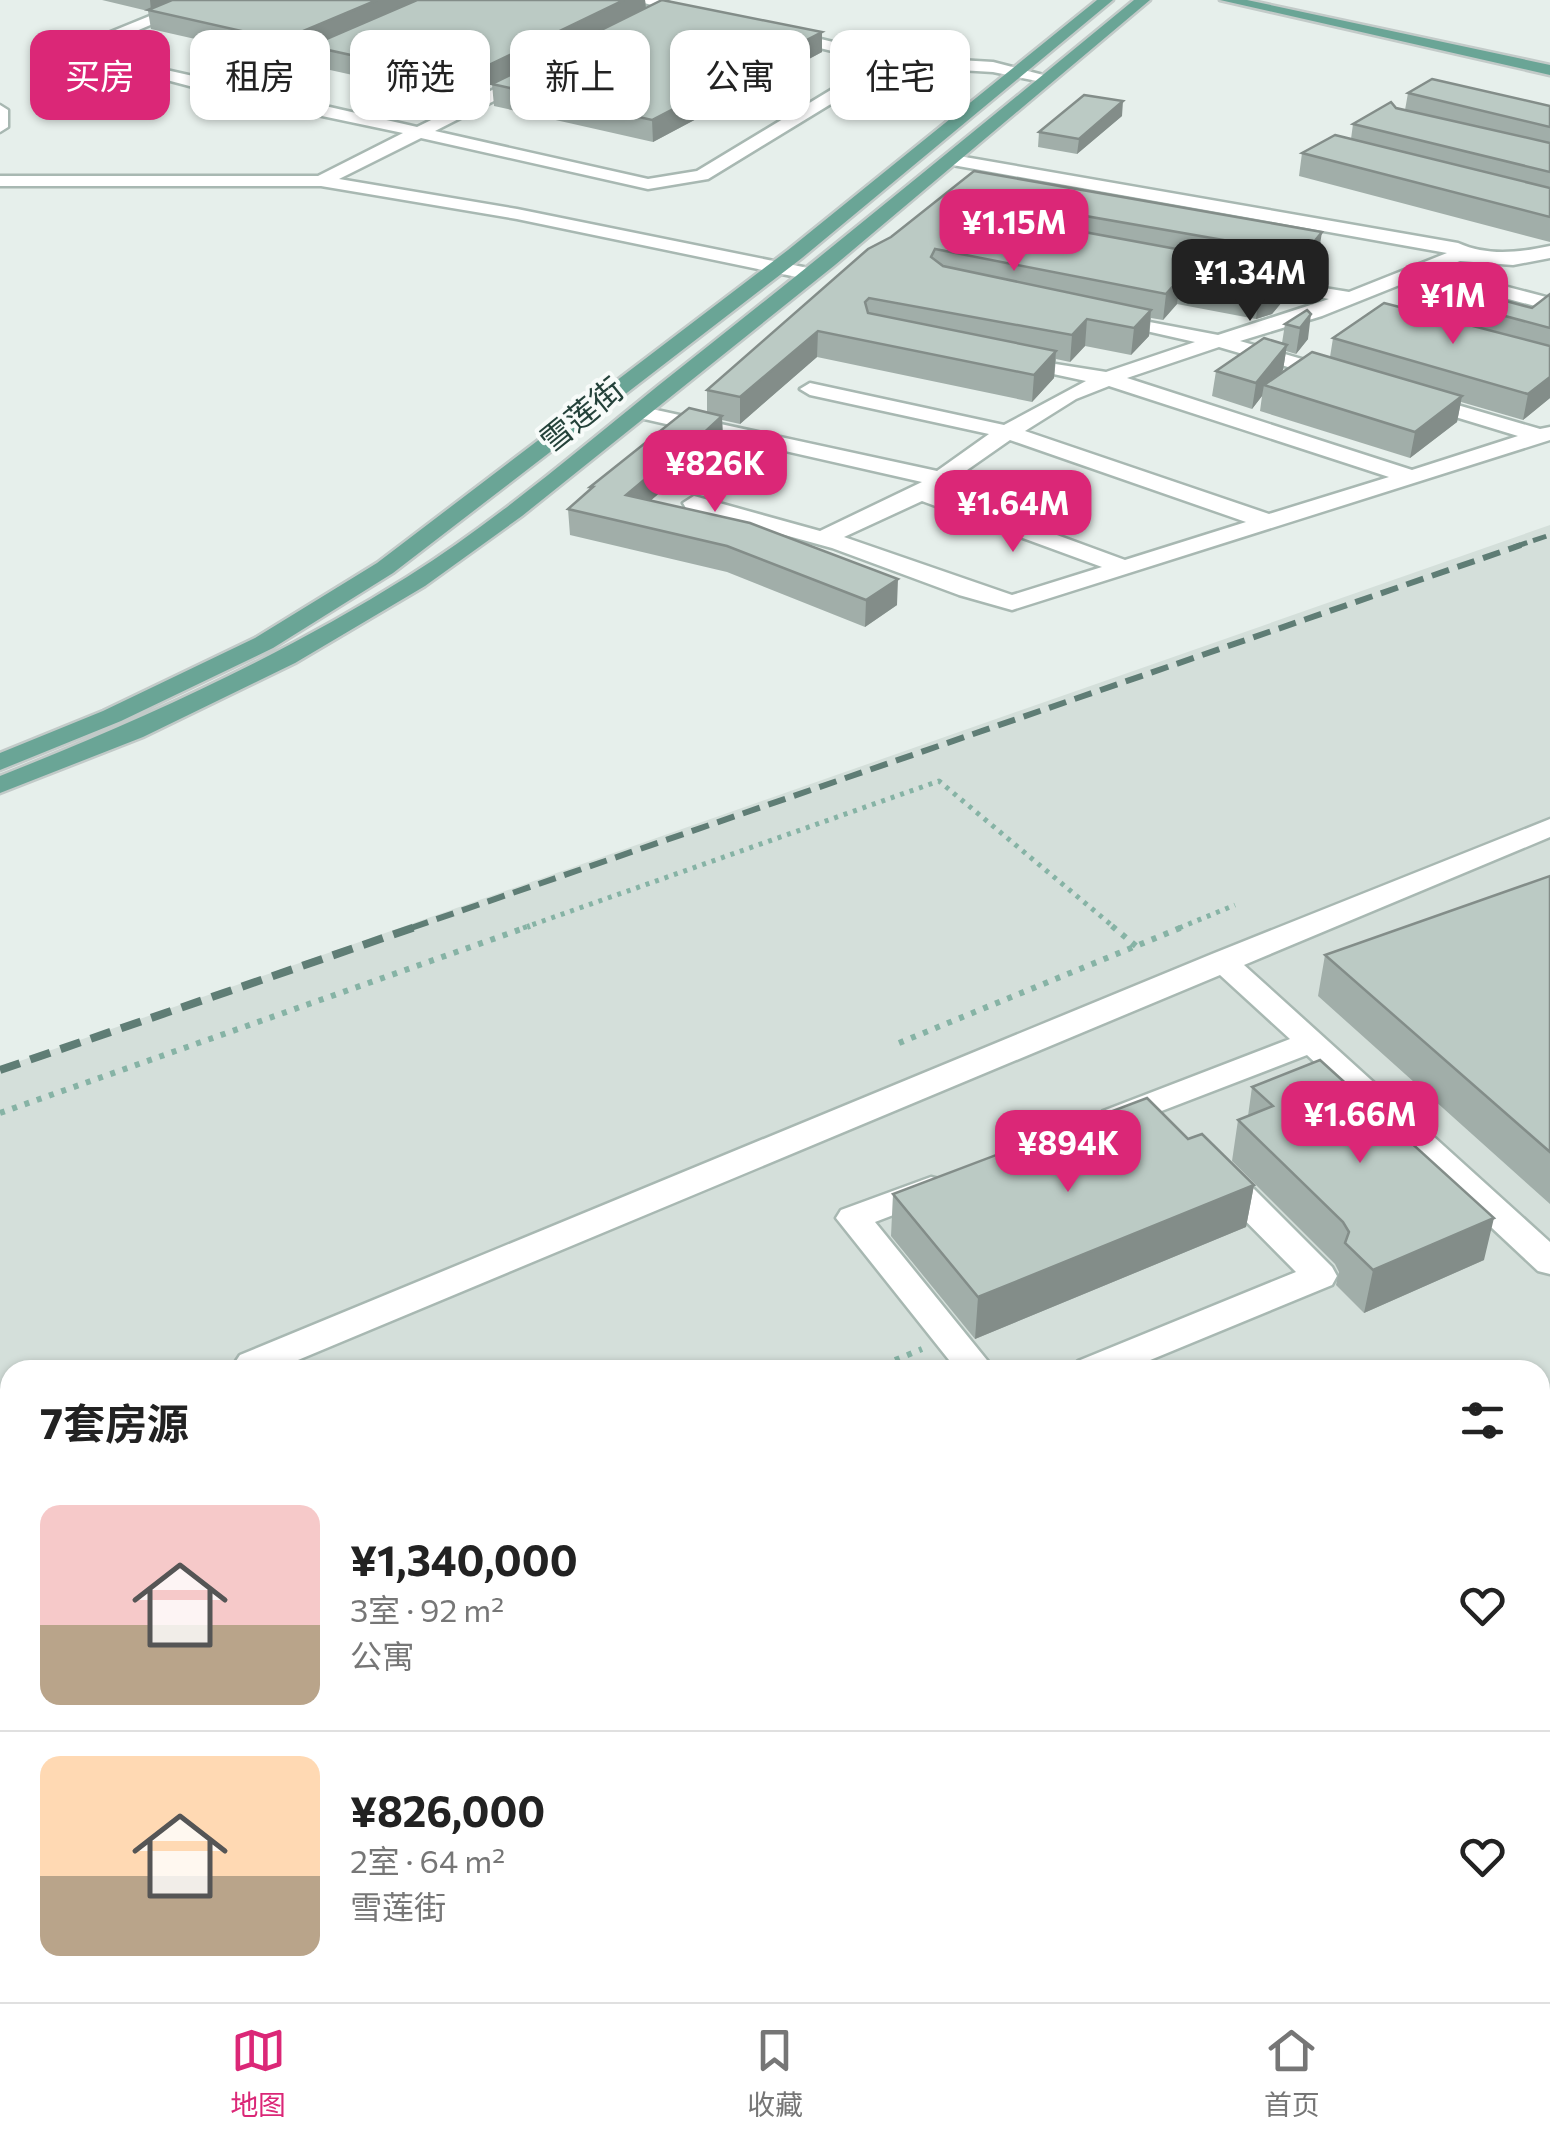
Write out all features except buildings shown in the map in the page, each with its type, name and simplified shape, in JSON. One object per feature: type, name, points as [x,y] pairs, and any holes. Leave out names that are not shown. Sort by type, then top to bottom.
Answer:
[{"type":"main road","name":"雪莲街","points":[[0,762],[112,716],[264,643],[385,568],[779,267],[1106,0]]},
{"type":"main road","name":"雪莲街","points":[[0,786],[134,732],[286,658],[417,580],[514,511],[811,274],[1143,0]]},
{"type":"main road","points":[[1227,0],[1550,70]]},
{"type":"main road","points":[[1300,0],[1550,56]]},
{"type":"street","points":[[190,82],[88,58],[86,46],[202,0]]},
{"type":"street","points":[[640,0],[677,3],[706,16]]},
{"type":"street","points":[[636,24],[677,3]]},
{"type":"street","points":[[762,29],[830,46]]},
{"type":"street","points":[[970,68],[1047,78]]},
{"type":"street","points":[[321,182],[510,88]]},
{"type":"street","points":[[330,114],[648,184],[702,175],[830,98]]},
{"type":"street","points":[[0,110],[0,128]]},
{"type":"street","points":[[953,160],[1458,249],[1458,255]]},
{"type":"street","points":[[0,181],[321,182],[518,214],[811,274]]},
{"type":"street","points":[[823,538],[920,493],[1008,432],[1069,396],[1146,363],[1342,301],[1458,255],[1513,259],[1550,252]]},
{"type":"street","points":[[1420,270],[1550,304]]},
{"type":"street","points":[[1239,277],[1342,301],[1369,315]]},
{"type":"street","points":[[1096,314],[1219,341],[1351,380]]},
{"type":"street","points":[[992,356],[1108,379],[1412,477]]},
{"type":"street","points":[[810,389],[1008,432],[1269,522]]},
{"type":"street","points":[[1408,397],[1545,434]]},
{"type":"street","points":[[638,412],[942,478]]},
{"type":"street","points":[[694,504],[823,538],[1012,603],[1545,434]]},
{"type":"street","points":[[920,493],[1124,568]]},
{"type":"street","points":[[262,1360],[1222,960],[1550,828]]},
{"type":"street","points":[[1222,960],[1550,1262]]},
{"type":"street","points":[[1076,1132],[1312,1042]]},
{"type":"street","points":[[1150,1104],[1176,1130]]},
{"type":"street","points":[[1116,1360],[1320,1276],[1202,1157]]},
{"type":"street","points":[[964,1175],[853,1218],[969,1360]]},
{"type":"path","points":[[0,1113],[939,781],[1136,946]]},
{"type":"path","points":[[899,1043],[1235,905]]},
{"type":"path","points":[[896,1360],[950,1338]]},
{"type":"shaded area","points":[[1550,525],[1550,1360],[0,1360],[0,1068]]},
{"type":"railway","points":[[1514,547],[1550,535]]},
{"type":"railway","points":[[411,928],[1521,545]]},
{"type":"railway","points":[[0,1070],[418,926]]}]
